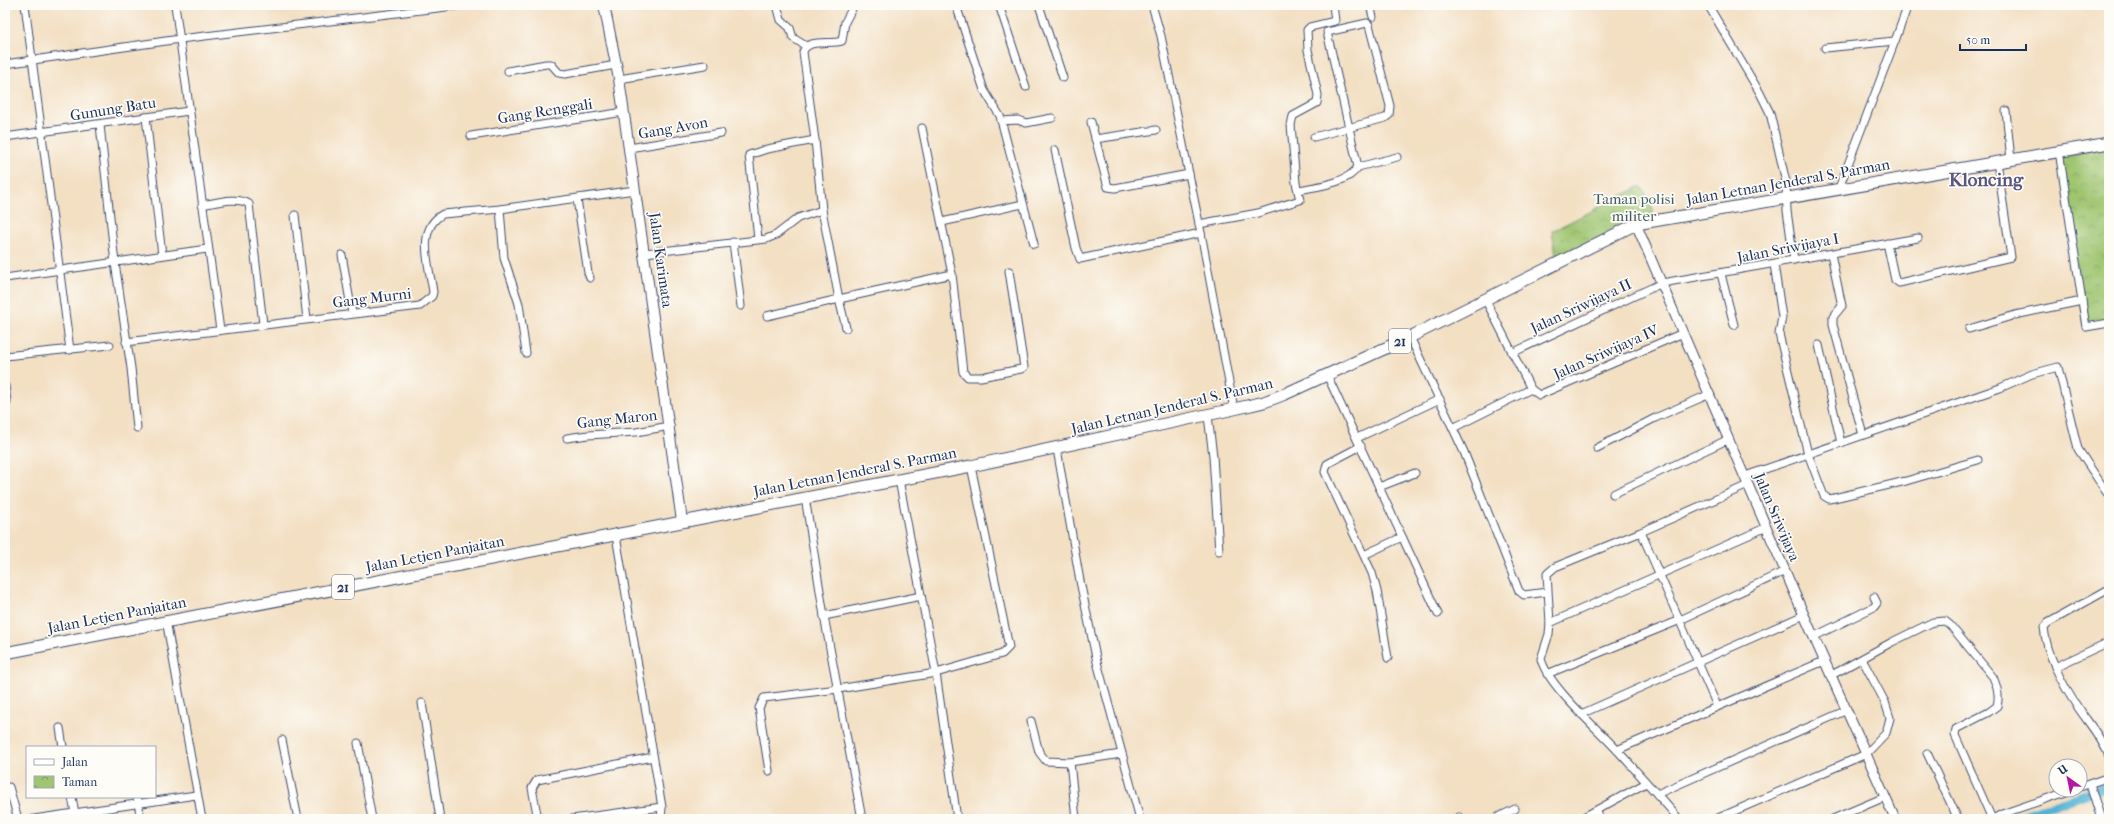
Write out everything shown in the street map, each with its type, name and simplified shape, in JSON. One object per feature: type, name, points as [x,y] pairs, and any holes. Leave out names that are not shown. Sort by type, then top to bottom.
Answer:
[{"type":"highway","name":"Jalan Letnan Jenderal S. Parman","points":[[682,521],[1057,449],[1234,410],[1273,399],[1410,337],[1636,224],[1786,197],[2109,143]]},
{"type":"highway","name":"Jalan Letjen Panjaitan","points":[[5,653],[166,620],[616,536],[682,521]]},
{"type":"main road","name":"Jalan Karimata","points":[[604,5],[624,112],[670,426],[682,521]]},
{"type":"street","points":[[25,5],[70,350]]},
{"type":"street","points":[[175,5],[207,249],[220,330]]},
{"type":"street","points":[[5,64],[180,39],[463,5]]},
{"type":"street","points":[[777,5],[781,20],[790,28],[793,38],[806,46]]},
{"type":"street","points":[[806,46],[810,44],[842,41],[845,22],[854,5]]},
{"type":"street","points":[[956,5],[984,90],[1001,119],[1034,244]]},
{"type":"street","points":[[998,5],[1026,87]]},
{"type":"street","points":[[1039,5],[1063,78]]},
{"type":"street","points":[[1152,5],[1161,36],[1201,233],[1234,410]]},
{"type":"street","points":[[1199,224],[1258,213],[1300,200],[1299,190],[1296,183],[1290,125],[1293,116],[1312,107],[1318,101],[1306,33],[1310,27],[1335,21],[1333,5]]},
{"type":"street","points":[[1370,5],[1373,16]]},
{"type":"street","points":[[1708,5],[1770,113],[1786,182],[1786,197],[1794,260]]},
{"type":"street","points":[[1839,188],[1908,5]]},
{"type":"street","points":[[1314,137],[1348,128],[1385,118],[1389,115],[1390,106],[1371,27],[1366,23],[1327,32],[1348,128],[1358,167]]},
{"type":"street","points":[[1825,48],[1895,41]]},
{"type":"street","points":[[806,46],[803,58],[815,140],[822,210],[846,328]]},
{"type":"street","points":[[508,71],[551,64],[559,73],[565,74],[616,65]]},
{"type":"street","points":[[619,79],[705,65]]},
{"type":"street","name":"Gunung Batu","points":[[5,137],[100,125],[189,111]]},
{"type":"street","points":[[2006,111],[2011,160]]},
{"type":"street","name":"Gang Renggali","points":[[471,136],[624,112]]},
{"type":"street","points":[[146,117],[162,255]]},
{"type":"street","points":[[1001,119],[1018,120],[1026,124],[1052,118]]},
{"type":"street","points":[[1091,122],[1106,184],[1111,188],[1189,174]]},
{"type":"street","points":[[100,125],[115,262],[137,428]]},
{"type":"street","points":[[922,128],[952,274],[964,372],[968,377],[981,377],[1021,369],[1024,367],[1010,271]]},
{"type":"street","points":[[1095,139],[1156,130]]},
{"type":"street","name":"Gang Avon","points":[[629,148],[721,133]]},
{"type":"street","points":[[758,239],[749,156],[767,149],[815,140]]},
{"type":"street","points":[[1055,150],[1076,248],[1080,259],[1201,233]]},
{"type":"street","points":[[2059,151],[2086,327],[2109,323]]},
{"type":"street","points":[[1299,190],[1344,179],[1355,172],[1358,167],[1397,157]]},
{"type":"street","points":[[1887,243],[1895,280],[1899,283],[2012,257],[1996,162]]},
{"type":"street","name":"Gang Murni","points":[[126,342],[352,313],[420,306],[432,296],[426,249],[427,236],[435,220],[443,214],[500,209],[635,190]]},
{"type":"street","points":[[577,199],[590,278]]},
{"type":"street","points":[[202,205],[234,200],[242,200],[249,204],[263,324]]},
{"type":"street","points":[[942,222],[1023,204]]},
{"type":"street","points":[[500,209],[504,258],[519,304],[526,353]]},
{"type":"street","points":[[644,253],[758,239],[776,235],[798,218],[822,210]]},
{"type":"street","points":[[295,215],[307,319]]},
{"type":"street","name":"Jalan Sriwijaya","points":[[1636,224],[1746,481],[1767,526],[1813,637],[1894,819]]},
{"type":"street","name":"Jalan Sriwijaya I","points":[[1662,283],[1721,274],[1918,238]]},
{"type":"street","points":[[733,242],[741,306]]},
{"type":"street","points":[[5,278],[207,249]]},
{"type":"street","points":[[1831,254],[1842,306],[1832,320],[1863,435]]},
{"type":"street","points":[[342,255],[352,313]]},
{"type":"street","points":[[1774,264],[1782,317],[1779,334],[1808,454],[1822,491],[1829,499],[1866,492],[1978,460]]},
{"type":"street","points":[[767,316],[952,274]]},
{"type":"street","points":[[1721,274],[1734,325]]},
{"type":"street","name":"Jalan Sriwijaya II","points":[[1512,353],[1662,283]]},
{"type":"street","points":[[1453,428],[1531,389],[1485,299]]},
{"type":"street","points":[[1968,329],[2015,316],[2082,301]]},
{"type":"street","name":"Jalan Sriwijaya IV","points":[[1531,389],[1539,395],[1683,333]]},
{"type":"street","points":[[1410,337],[1453,428],[1519,591],[1524,595],[1548,592]]},
{"type":"street","points":[[5,356],[110,345]]},
{"type":"street","points":[[1819,345],[1842,443]]},
{"type":"street","points":[[1679,819],[1617,750],[1581,714],[1547,674],[1540,659],[1549,634],[1548,574],[1554,567],[1640,532],[1746,481],[1808,454],[2058,367],[2078,449],[2109,496]]},
{"type":"street","points":[[1327,375],[1438,614]]},
{"type":"street","points":[[5,386],[7,402],[5,407]]},
{"type":"street","points":[[1597,448],[1655,418],[1710,394]]},
{"type":"street","points":[[1357,438],[1440,398]]},
{"type":"street","points":[[1208,416],[1213,456],[1219,551]]},
{"type":"street","name":"Gang Maron","points":[[567,438],[636,432],[670,426]]},
{"type":"street","points":[[1613,494],[1729,439]]},
{"type":"street","points":[[1361,446],[1327,464],[1325,472],[1364,555],[1377,592],[1388,658]]},
{"type":"street","points":[[1057,449],[1080,582],[1097,662],[1140,819]]},
{"type":"street","points":[[769,771],[759,708],[761,701],[764,698],[838,689],[936,673],[1002,654],[1008,646],[970,466]]},
{"type":"street","points":[[1379,487],[1415,473]]},
{"type":"street","points":[[899,480],[936,673],[957,819]]},
{"type":"street","points":[[805,497],[824,616],[862,819]]},
{"type":"street","points":[[1550,623],[1767,526]]},
{"type":"street","points":[[1640,532],[1678,621],[1717,706]]},
{"type":"street","points":[[616,536],[662,807],[661,819]]},
{"type":"street","points":[[1364,555],[1402,537]]},
{"type":"street","points":[[1547,674],[1678,621],[1785,570]]},
{"type":"street","points":[[2109,589],[2045,624],[2044,630],[2055,668],[2079,709],[2099,736],[2109,756]]},
{"type":"street","points":[[824,616],[921,596]]},
{"type":"street","points":[[1813,637],[1874,607],[1877,603],[1874,597]]},
{"type":"street","points":[[1581,714],[1804,615]]},
{"type":"street","points":[[166,620],[196,795],[202,819]]},
{"type":"street","points":[[1830,676],[1892,642],[1939,621],[1950,625],[1993,677],[1998,692],[1997,706],[1989,712],[1956,729],[1954,735],[1992,819],[2050,798]]},
{"type":"street","points":[[2055,668],[2109,642]]},
{"type":"street","points":[[1716,819],[1866,754],[1886,732],[1890,718],[1885,702],[1862,659]]},
{"type":"street","points":[[1617,750],[1824,661]]},
{"type":"street","points":[[422,703],[440,819]]},
{"type":"street","points":[[1657,794],[1846,710]]},
{"type":"street","points":[[1032,721],[1040,752],[1044,760],[1070,762],[1121,754]]},
{"type":"street","points":[[60,728],[63,746]]},
{"type":"street","points":[[282,740],[298,819]]},
{"type":"street","points":[[358,743],[372,819]]},
{"type":"street","points":[[1927,753],[1958,819]]},
{"type":"street","points":[[538,819],[532,788],[537,780],[653,756]]},
{"type":"street","points":[[1070,762],[1076,819]]},
{"type":"street","points":[[2100,819],[2091,787],[2109,777]]},
{"type":"street","points":[[1580,819],[1646,783]]},
{"type":"street","points":[[9,787],[18,819]]},
{"type":"street","points":[[34,819],[78,815],[137,800],[196,795]]},
{"type":"street","points":[[1833,819],[1885,797]]},
{"type":"street","points":[[72,798],[78,815]]},
{"type":"street","points":[[137,800],[141,819]]},
{"type":"street","points":[[572,819],[662,807]]},
{"type":"street","points":[[1494,819],[1515,809]]},
{"type":"street","points":[[1597,811],[1600,819]]},
{"type":"green space","points":[[2109,144],[2109,323],[2085,327],[2060,152]]},
{"type":"green space","name":"Taman polisi militer","points":[[1641,186],[1651,202],[1655,221],[1557,263],[1552,231]]},
{"type":"waterway","points":[[2011,819],[2109,786]]},
{"type":"district","name":"Kloncing","points":[[1986,179]]}]
